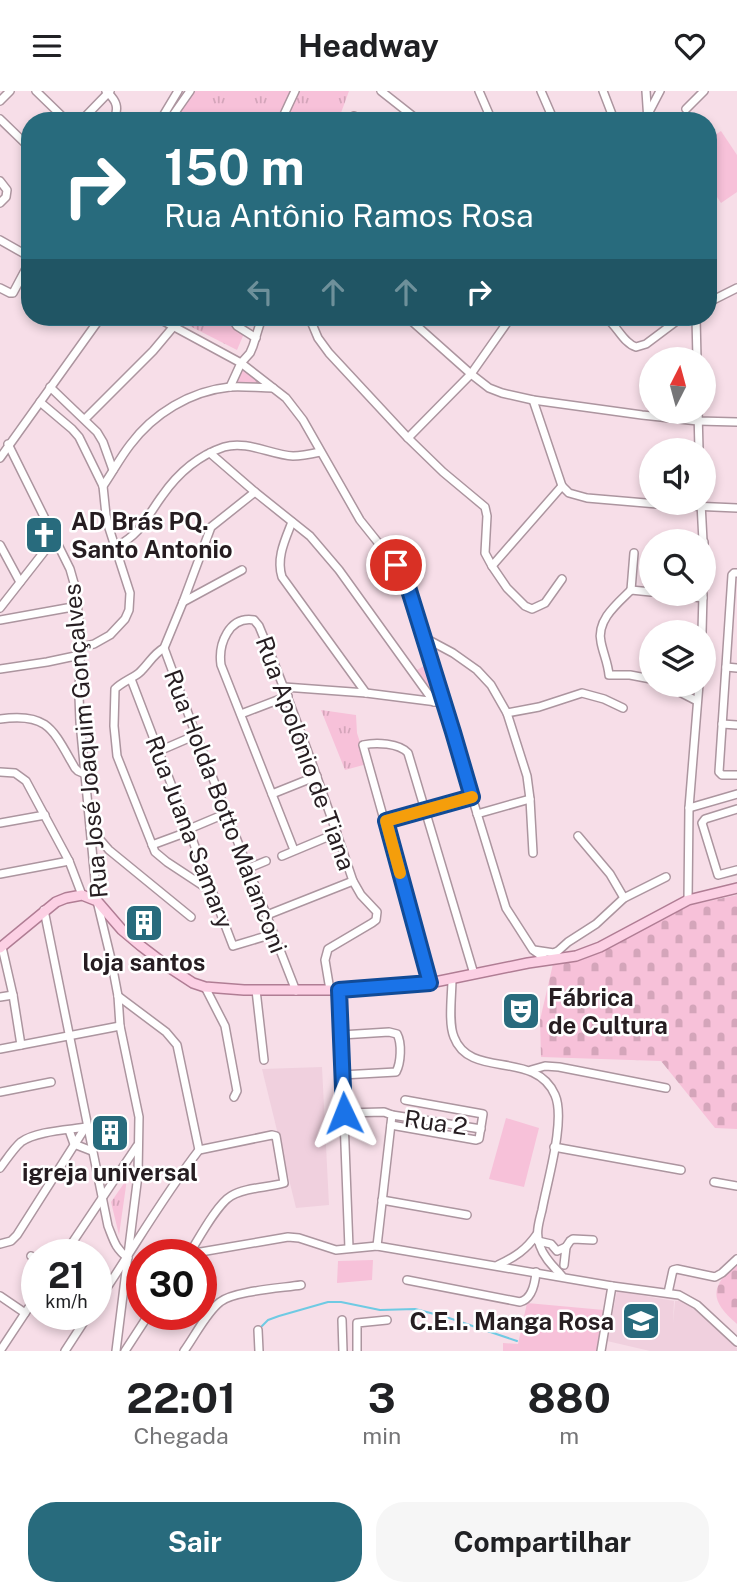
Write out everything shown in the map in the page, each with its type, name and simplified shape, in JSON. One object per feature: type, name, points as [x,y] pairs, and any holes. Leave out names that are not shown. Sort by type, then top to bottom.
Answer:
[{"type":"main road","points":[[1,948],[56,902],[82,895],[97,901],[122,930],[170,968],[193,983],[205,987],[296,991],[430,983],[589,952],[688,900],[737,888]]},
{"type":"street","points":[[0,101],[10,91]]},
{"type":"street","points":[[36,91],[58,112]]},
{"type":"street","points":[[165,112],[178,91]]},
{"type":"street","points":[[175,112],[190,91]]},
{"type":"street","points":[[285,112],[295,91]]},
{"type":"street","points":[[381,91],[408,112]]},
{"type":"street","points":[[479,91],[488,112]]},
{"type":"street","points":[[541,91],[550,112]]},
{"type":"street","points":[[603,91],[611,112]]},
{"type":"street","points":[[646,91],[648,112]]},
{"type":"street","points":[[651,112],[660,91]]},
{"type":"street","points":[[687,109],[704,91]]},
{"type":"street","points":[[89,112],[108,92],[117,106],[116,112]]},
{"type":"street","points":[[0,119],[21,139]]},
{"type":"street","points":[[0,203],[6,197],[7,190],[3,183]]},
{"type":"street","points":[[0,240],[21,253]]},
{"type":"street","points":[[0,288],[10,293],[15,291],[21,277]]},
{"type":"street","points":[[717,298],[737,288]]},
{"type":"street","points":[[0,458],[94,326]]},
{"type":"street","points":[[85,419],[153,351],[174,326],[241,363],[294,407],[360,520],[403,576],[506,908],[533,950],[547,960]]},
{"type":"street","points":[[237,326],[256,338]]},
{"type":"street","points":[[230,387],[241,363],[250,353],[259,326]]},
{"type":"street","points":[[312,326],[329,353],[408,438],[485,507],[485,551],[507,588],[525,606],[532,609],[550,598],[562,579]]},
{"type":"street","points":[[417,326],[489,388],[533,400],[639,415]]},
{"type":"street","points":[[408,438],[471,374],[506,326]]},
{"type":"street","points":[[615,326],[629,345],[636,347],[646,344],[670,326]]},
{"type":"street","points":[[696,326],[697,347]]},
{"type":"street","points":[[50,387],[97,432],[113,470]]},
{"type":"street","points":[[103,486],[144,428],[182,401],[204,392],[230,387],[274,388]]},
{"type":"street","points":[[533,400],[562,485],[569,493],[587,498],[639,501]]},
{"type":"street","points":[[0,669],[47,662],[80,651],[110,635],[125,619],[129,610],[130,593],[106,515],[103,486],[79,437],[40,402]]},
{"type":"street","points":[[716,421],[737,422]]},
{"type":"street","name":"Rua José Joaquim Gonçalves","points":[[8,444],[69,569],[78,606],[81,633],[80,722],[97,901],[118,996],[120,1026],[139,1117],[138,1175],[130,1239]]},
{"type":"street","points":[[116,547],[137,533],[181,472],[210,453],[238,445],[296,456],[320,452]]},
{"type":"street","points":[[210,453],[310,536],[339,570],[434,702]]},
{"type":"street","points":[[492,566],[562,485]]},
{"type":"street","name":"Rua Holda Botto Malanconi","points":[[255,492],[211,527],[164,648],[296,991]]},
{"type":"street","points":[[716,506],[737,508]]},
{"type":"street","points":[[292,522],[280,559],[282,577],[366,693]]},
{"type":"street","points":[[0,608],[54,539]]},
{"type":"street","points":[[0,545],[20,582]]},
{"type":"street","points":[[634,553],[631,590],[611,610],[601,627],[600,635],[609,675],[639,677]]},
{"type":"street","points":[[183,602],[242,570]]},
{"type":"street","points":[[737,573],[732,575],[719,772],[722,775],[737,775]]},
{"type":"street","points":[[631,590],[639,591]]},
{"type":"street","points":[[0,620],[78,606]]},
{"type":"street","name":"Rua Apolônio de Tiana","points":[[294,850],[221,665],[224,639],[229,630],[235,624],[248,619],[257,622],[284,687],[353,881],[361,895],[375,908],[377,916],[372,923],[328,949],[325,960],[335,990]]},
{"type":"street","points":[[424,638],[453,653],[477,670],[491,685],[507,713],[524,763],[530,799],[533,853]]},
{"type":"street","points":[[164,648],[156,653],[141,671],[115,689],[115,743],[122,771],[152,845],[161,857],[211,892]]},
{"type":"street","points":[[726,667],[737,668]]},
{"type":"street","name":"Rua Juana Samary","points":[[131,679],[233,946],[273,934]]},
{"type":"street","points":[[284,687],[444,702]]},
{"type":"street","points":[[507,713],[539,707],[583,693],[623,708]]},
{"type":"street","points":[[241,714],[288,697]]},
{"type":"street","points":[[690,697],[698,701]]},
{"type":"street","points":[[688,900],[689,808],[698,697]]},
{"type":"street","points":[[0,719],[24,717],[43,723],[55,735],[75,768],[85,773]]},
{"type":"street","points":[[722,724],[737,725]]},
{"type":"street","points":[[159,751],[196,735]]},
{"type":"street","points":[[430,983],[363,745],[376,743],[406,749],[474,974]]},
{"type":"street","points":[[0,772],[15,773],[26,781],[69,861],[82,895]]},
{"type":"street","points":[[272,794],[317,776]]},
{"type":"street","points":[[689,808],[737,794]]},
{"type":"street","points":[[386,821],[472,797]]},
{"type":"street","points":[[477,814],[530,799]]},
{"type":"street","points":[[737,809],[702,822],[717,873],[720,875],[737,870]]},
{"type":"street","points":[[152,845],[227,813]]},
{"type":"street","points":[[0,823],[44,815]]},
{"type":"street","points":[[90,828],[109,850],[191,917]]},
{"type":"street","points":[[282,856],[337,833]]},
{"type":"street","points":[[578,836],[610,874],[624,898]]},
{"type":"street","points":[[0,874],[69,861]]},
{"type":"street","points":[[249,868],[266,861]]},
{"type":"street","points":[[533,950],[554,953],[558,951],[596,924],[624,898],[666,877]]},
{"type":"street","points":[[267,915],[353,881]]},
{"type":"street","points":[[44,910],[71,1036],[86,1128],[108,1226],[115,1245],[126,1256]]},
{"type":"street","points":[[1,948],[13,995],[21,1045]]},
{"type":"street","points":[[528,963],[533,950]]},
{"type":"street","points":[[452,979],[454,1039],[460,1048],[471,1056],[483,1062],[531,1070],[545,1066],[559,1067],[666,1088]]},
{"type":"street","points":[[205,987],[225,1026],[237,1091],[234,1097]]},
{"type":"street","points":[[256,990],[264,1060]]},
{"type":"street","points":[[335,990],[341,1035],[349,1248]]},
{"type":"street","points":[[0,997],[13,995]]},
{"type":"street","points":[[118,996],[166,1032],[177,1045],[199,1150]]},
{"type":"street","points":[[0,1049],[120,1026]]},
{"type":"street","points":[[341,1035],[394,1033],[400,1039],[399,1067],[396,1072],[342,1075]]},
{"type":"street","points":[[531,1070],[549,1084],[558,1105],[559,1117],[538,1237],[543,1254],[563,1277]]},
{"type":"street","points":[[0,1092],[51,1082]]},
{"type":"street","name":"Rua 2","points":[[344,1113],[384,1112],[481,1129],[484,1117],[482,1114],[405,1100]]},
{"type":"street","points":[[377,1246],[391,1115]]},
{"type":"street","points":[[391,1125],[476,1140],[479,1139],[481,1129]]},
{"type":"street","points":[[0,1168],[27,1138],[86,1128]]},
{"type":"street","points":[[1,1242],[11,1241],[17,1235],[86,1128]]},
{"type":"street","points":[[69,1130],[74,1144],[92,1151]]},
{"type":"street","points":[[140,1239],[171,1188],[199,1150],[272,1135],[277,1138],[284,1183],[230,1197],[222,1203],[199,1239]]},
{"type":"street","points":[[75,1239],[137,1146]]},
{"type":"street","points":[[554,1146],[681,1170]]},
{"type":"street","points":[[713,1182],[737,1186]]},
{"type":"street","points":[[382,1200],[467,1215]]},
{"type":"street","points":[[217,1249],[288,1237],[299,1238],[329,1249],[377,1246],[668,1293],[688,1299],[737,1342]]},
{"type":"street","points":[[538,1237],[557,1251],[566,1247]]},
{"type":"street","points":[[497,1266],[516,1257],[538,1237]]},
{"type":"street","points":[[564,1265],[566,1247],[570,1241],[593,1240]]},
{"type":"street","points":[[668,1293],[673,1270],[715,1277],[737,1259]]},
{"type":"street","points":[[112,1281],[126,1261]]},
{"type":"street","points":[[407,1280],[520,1302],[529,1297],[536,1272]]},
{"type":"street","name":"Rua José Joaquim Gonçalves","points":[[116,1351],[126,1274]]},
{"type":"street","points":[[184,1351],[222,1300],[234,1295],[301,1285]]},
{"type":"street","points":[[601,1351],[612,1286]]},
{"type":"street","points":[[0,1296],[21,1310]]},
{"type":"street","points":[[0,1350],[21,1319]]},
{"type":"street","points":[[342,1320],[343,1351]]},
{"type":"street","points":[[357,1351],[357,1323],[387,1320]]},
{"type":"street","points":[[65,1351],[79,1330]]},
{"type":"street","points":[[125,1351],[139,1330]]},
{"type":"street","points":[[258,1330],[259,1351]]},
{"type":"shaded area","points":[[322,1067],[329,1205],[296,1208],[262,1069]]},
{"type":"shaded area","name":"C.E.I. Manga Rosa","points":[[617,1291],[674,1301],[673,1323],[675,1301],[685,1301],[737,1348],[737,1351],[650,1351],[607,1341]]},
{"type":"green space","points":[[188,91],[349,91],[341,112],[174,112]]},
{"type":"green space","points":[[721,131],[737,155],[737,192],[721,203],[717,197],[717,134]]},
{"type":"green space","points":[[190,326],[247,326],[237,350]]},
{"type":"green space","points":[[242,369],[264,384],[236,385]]},
{"type":"green space","points":[[431,662],[440,698],[415,671]]},
{"type":"green space","points":[[321,710],[356,715],[357,733],[367,764],[345,770]]},
{"type":"green space","points":[[737,895],[737,1129],[715,1128],[661,1061],[541,1057],[540,1020],[553,964],[603,951],[682,907]]},
{"type":"green space","points":[[506,1118],[539,1128],[524,1187],[489,1179]]},
{"type":"green space","points":[[127,1179],[119,1235],[111,1202]]},
{"type":"green space","points":[[373,1260],[372,1280],[337,1283],[338,1261]]},
{"type":"green space","points":[[737,1264],[737,1324],[722,1308],[716,1294],[721,1280]]},
{"type":"green space","points":[[527,1303],[604,1310],[597,1351],[503,1351],[503,1343],[518,1344]]},
{"type":"waterway","points":[[262,1326],[268,1320],[279,1316],[328,1302],[341,1302],[380,1310],[415,1309],[517,1341]]},
{"type":"slow traffic","points":[[400,873],[386,821],[472,797]]},
{"type":"place","name":"AD Brás PQ. Santo Antonio","points":[[44,535]]},
{"type":"place","name":"loja santos","points":[[144,923]]},
{"type":"place","name":"Fábrica de Cultura","points":[[521,1011]]},
{"type":"place","name":"igreja universal","points":[[110,1133]]},
{"type":"place","name":"C.E.I. Manga Rosa","points":[[641,1321]]},
{"type":"route","points":[[344,1113],[339,990],[430,983],[386,821],[472,797],[408,587],[396,565]]}]
